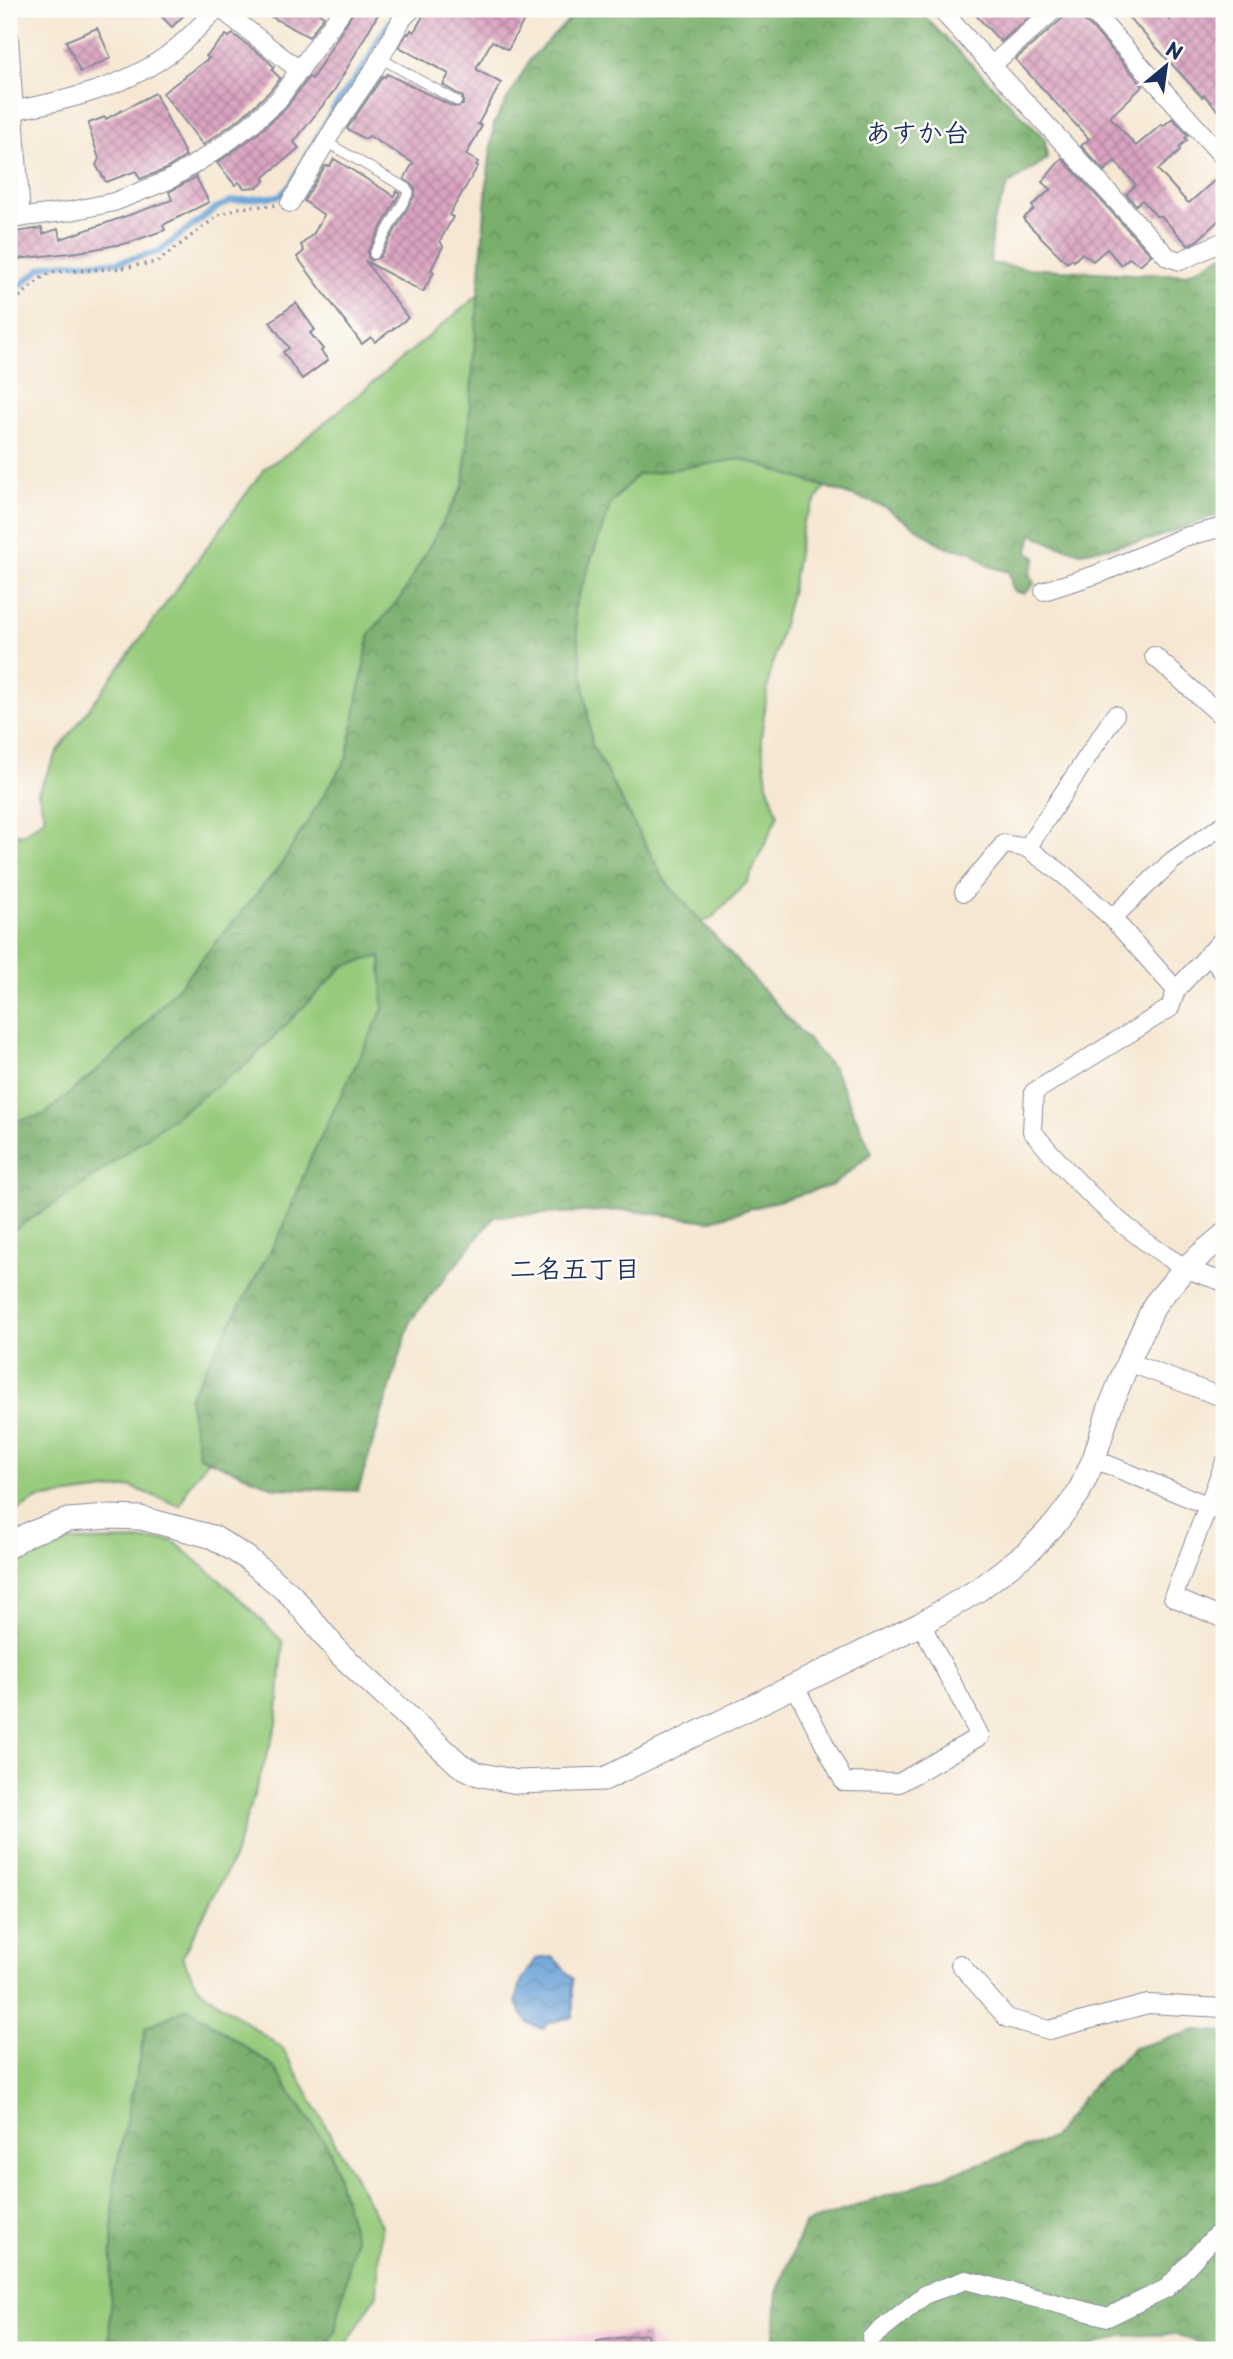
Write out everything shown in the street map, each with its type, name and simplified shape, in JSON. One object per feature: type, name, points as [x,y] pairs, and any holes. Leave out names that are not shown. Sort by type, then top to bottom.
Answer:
[{"type":"street","points":[[12,111],[94,92],[148,68],[190,37],[219,9],[300,71]]},
{"type":"street","points":[[9,37],[15,218],[114,202],[169,180],[212,153],[249,126],[278,100],[343,9]]},
{"type":"street","points":[[290,203],[402,19],[412,9]]},
{"type":"street","points":[[940,9],[1168,257],[1180,261],[1224,241]]},
{"type":"street","points":[[992,65],[1055,9]]},
{"type":"street","points":[[1090,9],[1224,158]]},
{"type":"street","points":[[1044,591],[1101,573],[1184,537],[1224,527]]},
{"type":"street","points":[[1154,656],[1224,718]]},
{"type":"street","points":[[1027,848],[1115,715]]},
{"type":"street","points":[[1112,918],[1172,861],[1224,824]]},
{"type":"street","points":[[964,892],[1004,844],[1027,848],[1064,875],[1112,918],[1176,990]]},
{"type":"street","points":[[1224,937],[1176,990],[1170,1008],[1034,1092],[1032,1131],[1065,1171],[1128,1229],[1185,1268],[1224,1282]]},
{"type":"street","points":[[1208,954],[1224,973]]},
{"type":"street","points":[[9,1546],[28,1534],[68,1520],[109,1517],[141,1518],[213,1537],[247,1558],[290,1595],[340,1654],[460,1765],[478,1774],[517,1782],[604,1779],[920,1624],[978,1590],[1029,1551],[1056,1523],[1077,1494],[1094,1459],[1128,1362],[1155,1304],[1185,1268],[1224,1235]]},
{"type":"street","points":[[1128,1362],[1224,1398]]},
{"type":"street","points":[[1094,1459],[1217,1509]]},
{"type":"street","points":[[1224,1464],[1217,1509],[1173,1597],[1224,1619]]},
{"type":"street","points":[[795,1686],[844,1782],[900,1783],[981,1736],[920,1624]]},
{"type":"street","points":[[960,1964],[1007,2018],[1049,2030],[1148,2004],[1224,2008]]},
{"type":"street","points":[[871,2338],[926,2294],[966,2280],[1108,2317],[1167,2288],[1215,2236],[1224,2231]]},
{"type":"lane","points":[[380,58],[457,101]]},
{"type":"lane","points":[[326,142],[407,188],[409,192],[374,254]]},
{"type":"path","points":[[9,306],[45,275],[158,262],[219,215],[238,208],[290,203]]},
{"type":"shaded area","points":[[647,2330],[666,2350],[481,2350],[509,2340]]},
{"type":"green space","points":[[574,9],[917,9],[1045,139],[1047,159],[1008,185],[993,222],[990,263],[1025,268],[1132,274],[1187,274],[1224,255],[1224,515],[1211,517],[1153,539],[1081,552],[1052,544],[1032,533],[1028,552],[1036,558],[1030,573],[1034,584],[1024,594],[1013,591],[1009,572],[989,566],[971,551],[947,548],[883,506],[741,459],[637,475],[611,503],[574,609],[592,745],[665,881],[834,1069],[872,1153],[833,1185],[708,1221],[627,1210],[495,1216],[411,1320],[358,1491],[276,1488],[199,1456],[189,1398],[283,1228],[310,1159],[383,1009],[381,956],[344,966],[249,1062],[70,1194],[9,1233],[9,1122],[44,1115],[124,1047],[280,866],[347,757],[370,633],[401,597],[464,484],[494,123],[531,58],[573,16]]},
{"type":"green space","points":[[541,243],[856,438],[803,521],[792,589],[769,679],[761,737],[767,783],[778,815],[748,881],[711,919],[667,928],[225,1438],[189,1485],[180,1506],[131,1487],[37,1499],[9,1516],[9,833],[22,835],[45,818],[38,792],[58,751],[265,468],[288,453]]},
{"type":"green space","points":[[172,1540],[229,1588],[283,1642],[277,1724],[233,1859],[182,1957],[198,1988],[283,2049],[381,2225],[377,2294],[343,2350],[9,2350],[9,1567],[71,1541]]},
{"type":"green space","points":[[188,2008],[272,2065],[330,2150],[355,2238],[335,2332],[325,2350],[109,2350],[114,2179],[146,2027]]},
{"type":"green space","points":[[1197,2030],[1224,2032],[1224,2350],[1217,2350],[1175,2334],[1121,2336],[1080,2350],[773,2350],[777,2293],[804,2224],[1051,2139],[1091,2087],[1134,2048]]},
{"type":"water","points":[[553,1957],[573,1979],[573,2017],[548,2023],[543,2029],[528,2023],[516,2002],[521,1982],[536,1959]]},
{"type":"building","points":[[154,9],[190,9],[172,27]]},
{"type":"building","points":[[257,9],[312,9],[324,16],[309,37]]},
{"type":"building","points":[[355,9],[381,9],[334,91],[294,142],[299,148],[264,177],[265,181],[258,187],[244,188],[239,182],[235,185],[217,163],[256,135],[286,108],[309,77],[312,79]]},
{"type":"building","points":[[427,9],[530,9],[508,50],[492,41],[477,67],[477,70],[501,83],[478,124],[482,126],[466,155],[478,162],[478,166],[449,215],[453,217],[440,241],[443,246],[431,270],[434,272],[423,292],[365,261],[408,318],[375,342],[371,337],[362,344],[297,257],[304,251],[301,245],[314,233],[324,215],[304,201],[325,166],[330,166],[334,159],[394,196],[396,191],[400,193],[368,251],[371,260],[380,257],[415,195],[415,188],[404,179],[413,163],[369,136],[365,139],[347,129],[387,74],[454,107],[463,105],[463,97],[443,85],[449,74],[399,47],[407,33],[411,30],[414,32]]},
{"type":"building","points":[[970,9],[1038,9],[1001,42]]},
{"type":"building","points":[[1066,9],[1072,9],[1096,32],[1143,86],[1110,117],[1136,146],[1173,118],[1188,135],[1185,138],[1187,140],[1179,147],[1179,152],[1158,170],[1186,201],[1189,203],[1224,172],[1224,215],[1198,240],[1188,245],[1142,200],[1136,205],[1126,194],[1136,185],[1115,161],[1104,171],[1081,146],[1089,139],[1017,61],[1016,59],[1063,18]]},
{"type":"building","points":[[1121,9],[1160,9],[1170,20],[1182,9],[1224,9],[1224,60],[1216,68],[1224,77],[1224,117],[1204,95],[1202,97]]},
{"type":"building","points":[[97,28],[111,58],[80,72],[66,41]]},
{"type":"building","points":[[233,34],[265,58],[280,78],[242,117],[203,145],[163,93],[209,58],[206,56],[226,35],[229,37]]},
{"type":"building","points":[[155,93],[186,156],[164,170],[140,179],[136,171],[106,182],[96,165],[99,159],[89,123],[105,117],[106,119]]},
{"type":"building","points":[[1062,158],[1151,255],[1140,265],[1129,258],[1121,265],[1107,249],[1093,261],[1082,253],[1074,261],[1072,259],[1067,263],[1024,220],[1034,209],[1032,206],[1051,189],[1042,182]]},
{"type":"building","points":[[196,177],[209,202],[163,225],[165,230],[128,243],[9,260],[9,233],[42,228],[43,234],[58,229],[61,239],[172,200],[169,192]]},
{"type":"building","points":[[296,303],[315,330],[310,333],[328,360],[302,379],[283,352],[289,348],[270,322]]},
{"type":"building","points":[[647,2334],[649,2350],[598,2350],[597,2341]]},
{"type":"waterway","points":[[9,295],[40,269],[49,265],[118,262],[158,252],[216,208],[231,201],[280,196],[291,184],[333,109],[367,62],[378,39],[399,9]]},
{"type":"district","name":"あすか台","points":[[917,133]]},
{"type":"district","name":"二名五丁目","points":[[575,1269]]}]
